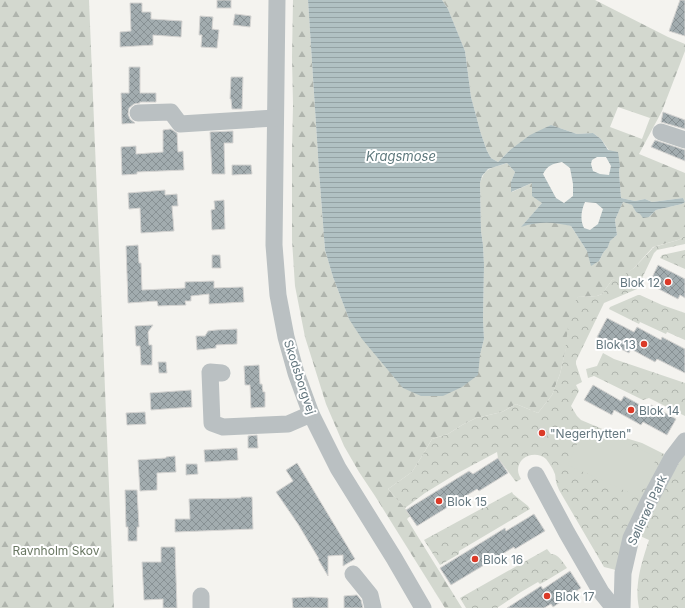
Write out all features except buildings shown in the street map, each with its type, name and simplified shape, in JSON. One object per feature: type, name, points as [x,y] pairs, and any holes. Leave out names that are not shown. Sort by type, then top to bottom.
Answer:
[{"type":"street","name":"Skodsborgvej","points":[[277,0],[274,245],[278,295],[286,337],[296,373],[311,414],[338,468],[394,558],[420,607]]},
{"type":"street","points":[[138,113],[172,112],[180,124],[275,118]]},
{"type":"street","points":[[661,132],[685,140]]},
{"type":"street","points":[[222,373],[210,372],[212,423],[223,427],[288,424],[311,414]]},
{"type":"street","name":"Søllerød Park","points":[[622,608],[623,573],[631,538],[672,458],[685,441]]},
{"type":"street","points":[[536,474],[593,579],[614,608]]},
{"type":"street","points":[[354,574],[370,595],[373,608]]},
{"type":"green space","name":"Ravnholm Skov","points":[[0,0],[89,0],[114,608],[0,608]]},
{"type":"green space","points":[[293,0],[308,0],[325,250],[333,277],[349,319],[480,355],[484,339],[484,265],[481,231],[480,183],[484,174],[493,167],[507,163],[515,172],[511,182],[512,192],[532,183],[542,203],[522,226],[532,223],[550,222],[571,226],[587,251],[599,261],[610,241],[617,235],[615,220],[623,202],[633,205],[636,212],[649,217],[656,210],[685,202],[685,236],[678,240],[653,247],[634,268],[621,278],[612,280],[602,294],[597,296],[578,297],[560,374],[552,395],[538,413],[516,404],[502,412],[476,418],[448,434],[432,439],[412,472],[388,489],[410,516],[407,519],[462,608],[445,608],[359,472],[344,446],[326,404],[305,337],[295,286],[292,240]]},
{"type":"green space","points":[[442,0],[595,0],[685,44],[685,51],[662,111],[639,154],[685,173],[685,202],[683,198],[652,202],[645,199],[635,201],[621,198],[620,166],[601,139],[593,133],[577,134],[551,125],[510,150],[498,162],[491,158],[481,134],[471,97],[465,51],[448,9]],"holes":[[[618,107],[650,118],[642,139],[610,127]]]},
{"type":"green space","points":[[685,236],[685,244],[657,250],[654,253],[637,289],[604,303],[576,361],[582,382],[576,385],[579,391],[571,406],[577,416],[581,420],[619,436],[642,443],[668,456],[620,571],[604,567],[559,490],[552,467],[542,456],[528,456],[521,461],[518,470],[521,479],[516,482],[498,458],[497,452],[456,474],[425,493],[405,508],[388,489],[412,472],[432,439],[448,434],[476,418],[502,412],[516,404],[538,413],[552,395],[560,374],[565,352],[570,310],[578,297],[597,296],[602,294],[612,280],[621,277],[634,268],[654,247],[678,240]]},
{"type":"green space","points":[[685,250],[685,269],[660,258],[662,255]]},
{"type":"green space","points":[[638,295],[685,313],[685,340],[667,332],[666,334],[640,322],[639,324],[609,309],[610,307]]},
{"type":"green space","points":[[603,353],[614,359],[685,383],[685,416],[649,398],[643,400],[594,376],[588,378],[586,369],[597,366]]},
{"type":"green space","points":[[585,425],[657,457],[639,497],[568,465]]},
{"type":"green space","points":[[685,453],[685,608],[639,608],[637,591],[638,582],[641,565],[649,540],[640,536],[649,513]]},
{"type":"green space","points":[[512,492],[530,509],[459,551],[459,554],[440,565],[424,540]]},
{"type":"green space","points":[[547,549],[551,554],[556,555],[567,568],[540,584],[538,582],[497,608],[466,608],[460,598]]},
{"type":"water","name":"Kragsmose","points":[[308,0],[442,0],[448,9],[465,51],[471,97],[481,134],[491,158],[498,162],[510,150],[530,135],[551,125],[577,134],[593,133],[601,139],[608,150],[618,152],[621,198],[635,201],[645,199],[652,202],[683,198],[685,202],[656,210],[649,217],[643,218],[636,212],[632,205],[623,202],[615,220],[617,235],[610,241],[599,261],[591,266],[587,251],[571,226],[546,223],[521,227],[542,203],[532,196],[532,183],[511,192],[511,182],[515,172],[507,163],[488,169],[482,176],[480,183],[481,231],[484,265],[484,339],[480,355],[478,375],[462,387],[443,396],[421,396],[403,388],[362,339],[349,319],[333,277],[325,250]],"holes":[[[597,157],[606,157],[611,166],[609,175],[600,174],[593,171],[591,164],[592,160]],[[562,162],[570,168],[573,184],[573,196],[564,203],[556,198],[543,174],[553,164]],[[585,202],[596,203],[603,209],[598,224],[590,230],[584,228],[582,222],[582,212]]]},
{"type":"place","name":"Blok 12","points":[[668,282]]},
{"type":"place","name":"Blok 13","points":[[644,344]]},
{"type":"place","name":"Blok 14","points":[[631,410]]},
{"type":"place","name":"\"Negerhytten\"","points":[[542,433]]},
{"type":"place","name":"Blok 15","points":[[439,501]]},
{"type":"place","name":"Blok 16","points":[[475,559]]},
{"type":"place","name":"Blok 17","points":[[547,596]]}]
